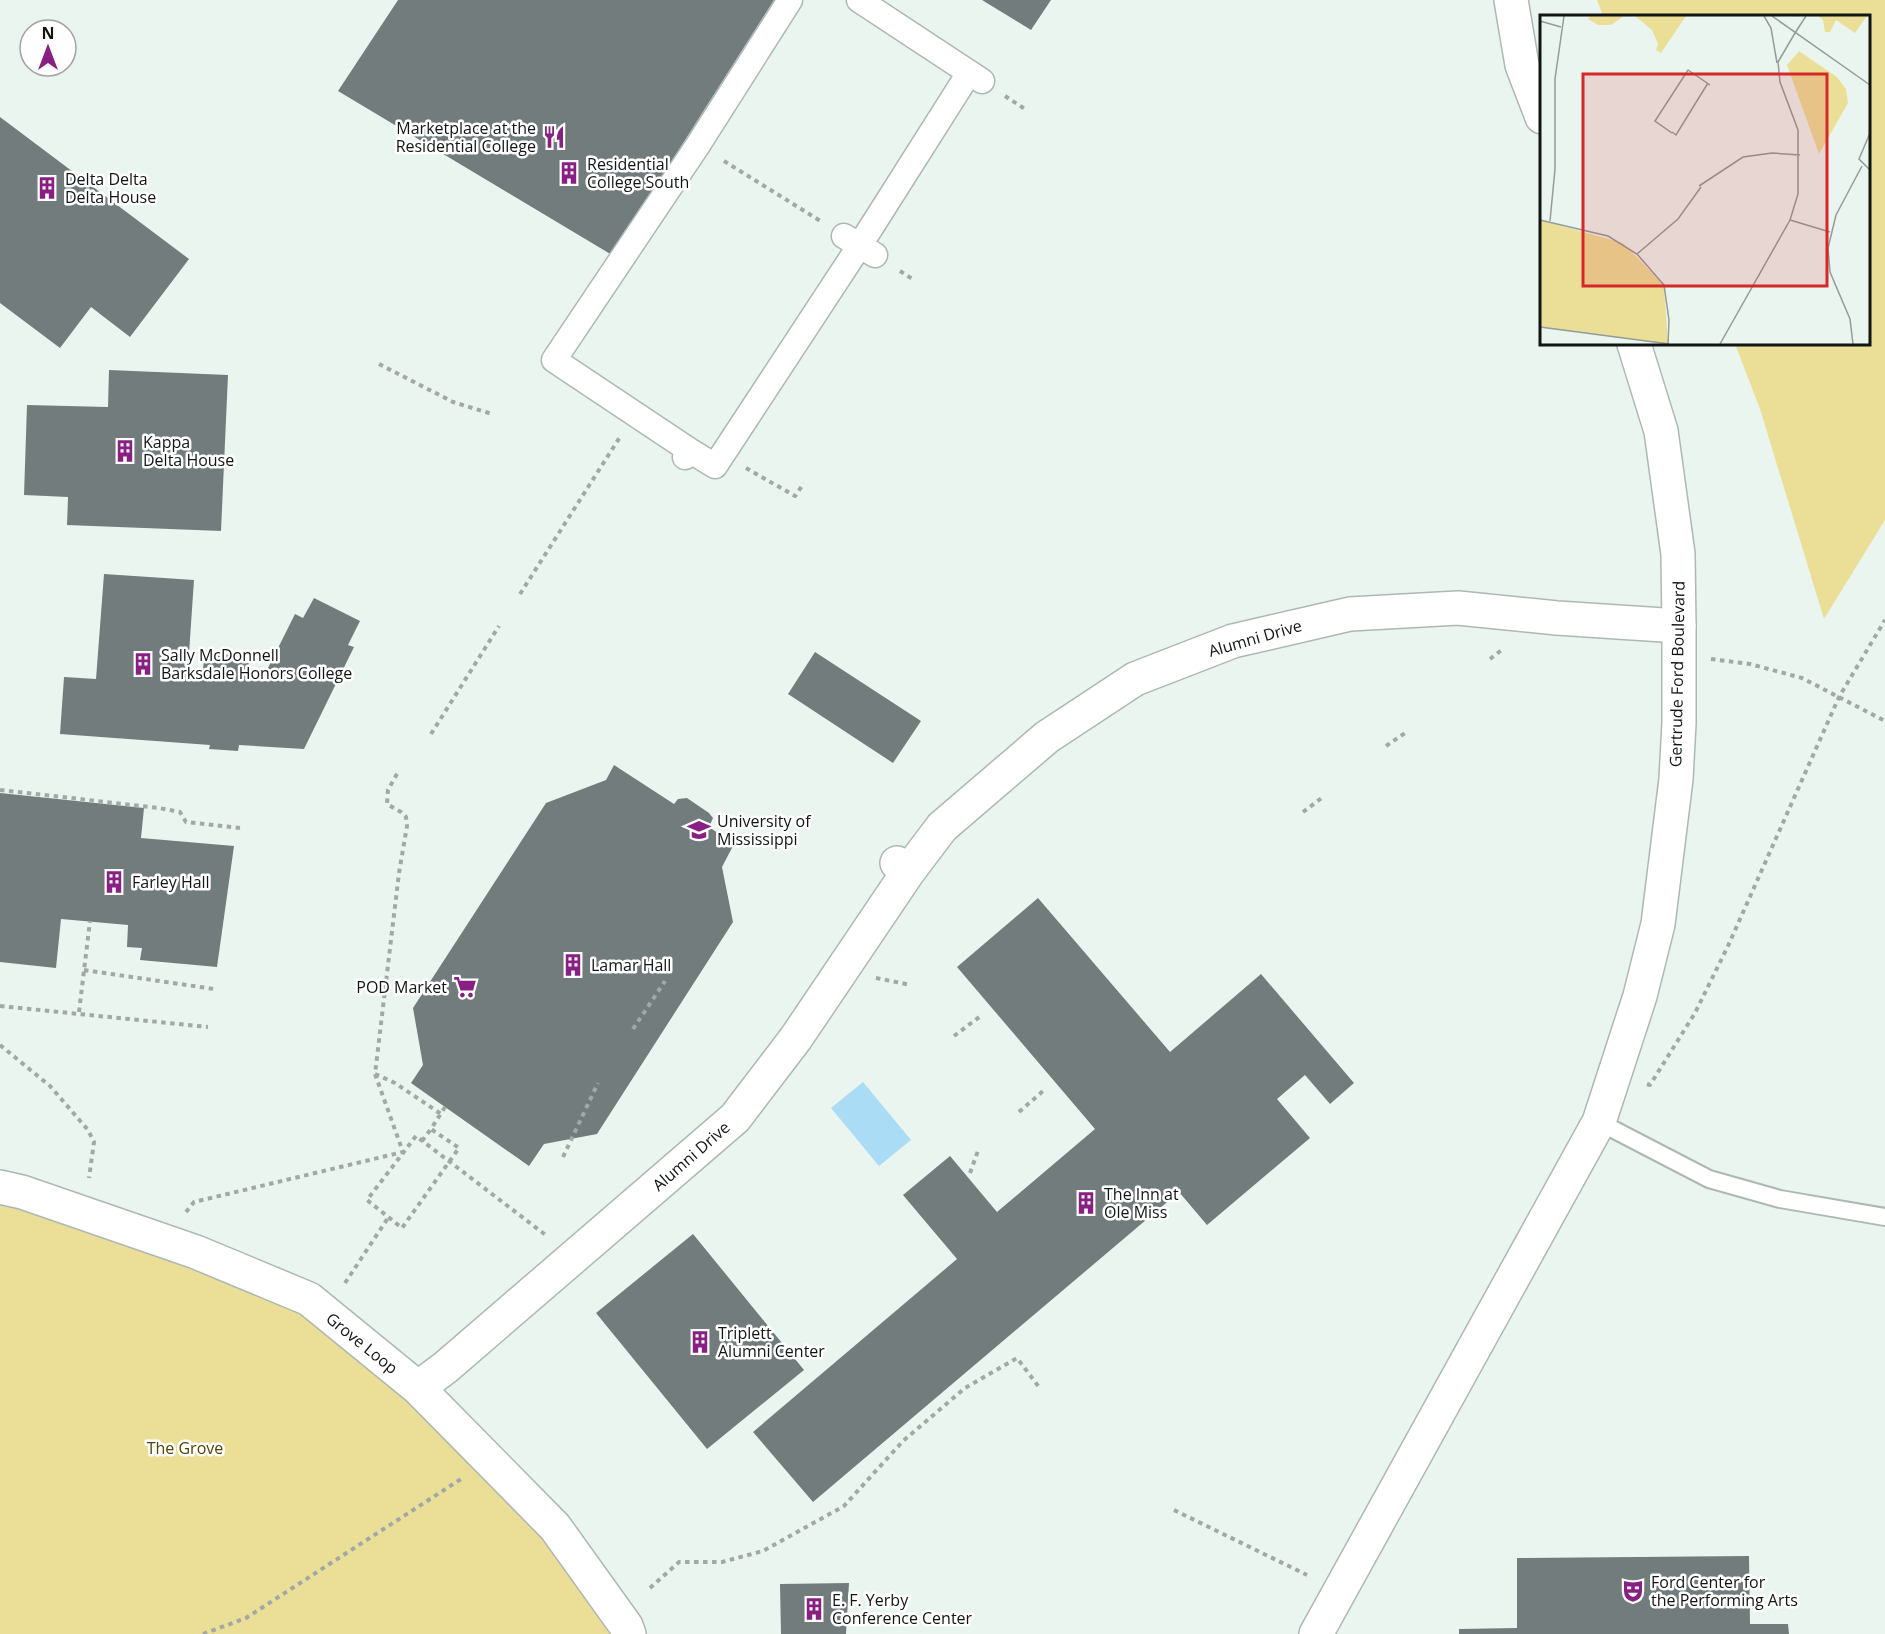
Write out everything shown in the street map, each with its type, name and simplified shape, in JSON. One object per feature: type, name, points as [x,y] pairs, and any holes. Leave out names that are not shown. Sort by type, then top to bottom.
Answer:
[{"type":"street","points":[[790,0],[706,149],[554,360],[583,384],[635,414],[687,454],[715,466],[735,461],[860,245],[975,77],[859,0]]},
{"type":"street","points":[[1511,0],[1522,65],[1540,112]]},
{"type":"street","name":"Gertrude Ford Boulevard","points":[[1316,1634],[1599,1122],[1628,1078],[1640,996],[1658,924],[1676,779],[1679,723],[1678,554],[1661,431],[1634,345]]},
{"type":"street","name":"Alumni Drive","points":[[418,1388],[446,1367],[735,1118],[796,1038],[902,867],[942,827],[1047,737],[1135,679],[1233,641],[1350,614],[1458,609],[1679,626]]},
{"type":"street","name":"Grove Loop","points":[[0,1187],[33,1196],[196,1252],[309,1299],[418,1388],[555,1527],[626,1626],[629,1634]]},
{"type":"lane","points":[[1599,1122],[1709,1179],[1780,1199],[1885,1217]]},
{"type":"path","points":[[1016,103],[1025,109]]},
{"type":"path","points":[[706,149],[860,245]]},
{"type":"path","points":[[905,274],[914,280]]},
{"type":"path","points":[[379,364],[429,392],[492,414]]},
{"type":"path","points":[[520,594],[635,414]]},
{"type":"path","points":[[735,461],[795,496],[804,483]]},
{"type":"path","points":[[1628,1078],[1650,1084],[1695,1013],[1728,946],[1839,697],[1885,620]]},
{"type":"path","points":[[431,734],[499,626]]},
{"type":"path","points":[[1490,659],[1503,649]]},
{"type":"path","points":[[1701,658],[1750,664],[1802,678],[1885,721]]},
{"type":"path","points":[[1386,746],[1408,731]]},
{"type":"path","points":[[398,772],[388,790],[387,804],[401,812],[406,818],[407,826],[399,873],[375,1074],[403,1152]]},
{"type":"path","points":[[0,790],[159,808],[180,812],[186,822],[240,828]]},
{"type":"path","points":[[1303,812],[1323,797]]},
{"type":"path","points":[[79,1012],[90,921]]},
{"type":"path","points":[[84,970],[214,988]]},
{"type":"path","points":[[870,977],[911,985]]},
{"type":"path","points":[[633,1029],[664,981]]},
{"type":"path","points":[[0,1006],[79,1012],[208,1027]]},
{"type":"path","points":[[954,1036],[982,1015]]},
{"type":"path","points":[[0,1044],[50,1086],[88,1130],[94,1142],[88,1179]]},
{"type":"path","points":[[375,1074],[395,1083],[441,1114]]},
{"type":"path","points":[[563,1157],[598,1083]]},
{"type":"path","points":[[1020,1112],[1043,1091]]},
{"type":"path","points":[[422,1141],[445,1107]]},
{"type":"path","points":[[431,1129],[459,1148],[450,1161],[402,1228],[367,1200],[416,1136],[450,1161],[550,1238]]},
{"type":"path","points":[[970,1173],[979,1148]]},
{"type":"path","points":[[179,1220],[194,1202],[403,1152]]},
{"type":"path","points":[[345,1283],[388,1218]]},
{"type":"path","points":[[650,1588],[680,1562],[722,1562],[763,1551],[844,1506],[903,1441],[965,1388],[1017,1358],[1039,1387]]},
{"type":"path","points":[[203,1634],[246,1618],[489,1460]]},
{"type":"path","points":[[1174,1510],[1308,1575]]},
{"type":"green space","points":[[1597,0],[1885,0],[1885,520],[1824,619],[1760,409],[1735,345],[1870,345],[1870,15],[1603,15]]},
{"type":"green space","name":"The Grove","points":[[0,1187],[309,1299],[418,1388],[629,1634],[0,1634]]},
{"type":"water","points":[[863,1082],[911,1140],[879,1166],[831,1108]]},
{"type":"building","name":"Residential College South","points":[[398,0],[774,0],[612,255],[338,91]]},
{"type":"building","points":[[982,0],[1051,0],[1031,30]]},
{"type":"building","name":"Delta Delta Delta House","points":[[0,117],[189,259],[130,337],[91,307],[60,348],[0,303]]},
{"type":"building","name":"Kappa Delta House","points":[[109,370],[228,375],[221,531],[67,525],[68,497],[24,495],[27,405],[108,407]]},
{"type":"building","name":"Sally McDonnell Barksdale Honors College","points":[[104,574],[194,580],[188,668],[203,669],[204,660],[214,660],[214,654],[250,656],[248,673],[265,674],[295,614],[303,618],[314,598],[360,621],[348,645],[354,647],[304,749],[239,745],[238,751],[209,749],[210,745],[60,734],[64,677],[96,679]]},
{"type":"building","points":[[815,652],[921,721],[893,763],[788,694]]},
{"type":"building","name":"Lamar Hall","points":[[614,765],[674,804],[678,799],[687,798],[713,818],[709,827],[734,844],[722,867],[733,922],[597,1134],[544,1144],[529,1166],[411,1083],[423,1065],[413,1008],[546,803],[606,780]]},
{"type":"building","name":"Farley Hall","points":[[0,793],[144,808],[141,838],[234,846],[217,967],[140,960],[142,948],[127,947],[128,925],[61,919],[56,968],[0,962]]},
{"type":"building","name":"The Inn at Ole Miss","points":[[1038,898],[1170,1052],[1261,974],[1354,1083],[1330,1104],[1305,1075],[1277,1099],[1310,1138],[1207,1225],[1179,1192],[813,1502],[753,1432],[957,1259],[903,1195],[950,1156],[997,1212],[1095,1129],[957,967]]},
{"type":"building","name":"Triplett Alumni Center","points":[[693,1234],[804,1370],[707,1449],[596,1313]]},
{"type":"building","name":"Ford Center for the Performing Arts","points":[[1749,1556],[1750,1624],[1788,1624],[1789,1634],[1459,1634],[1459,1629],[1517,1628],[1517,1558]]},
{"type":"building","name":"E. F. Yerby Conference Center","points":[[849,1583],[846,1634],[781,1634],[780,1584]]},
{"type":"place","name":"Marketplace at the Residential College","points":[[554,137]]},
{"type":"place","name":"Residential College South","points":[[569,173]]},
{"type":"place","name":"Delta Delta Delta House","points":[[47,188]]},
{"type":"place","name":"Kappa Delta House","points":[[125,451]]},
{"type":"place","name":"Sally McDonnell Barksdale Honors College","points":[[143,664]]},
{"type":"place","name":"University of Mississippi","points":[[699,830]]},
{"type":"place","name":"Farley Hall","points":[[114,882]]},
{"type":"place","name":"Lamar Hall","points":[[573,965]]},
{"type":"place","name":"POD Market","points":[[465,987]]},
{"type":"place","name":"The Inn at Ole Miss","points":[[1086,1203]]},
{"type":"place","name":"Triplett Alumni Center","points":[[700,1342]]},
{"type":"place","name":"Ford Center for the Performing Arts","points":[[1633,1591]]},
{"type":"place","name":"E. F. Yerby Conference Center","points":[[814,1609]]}]
